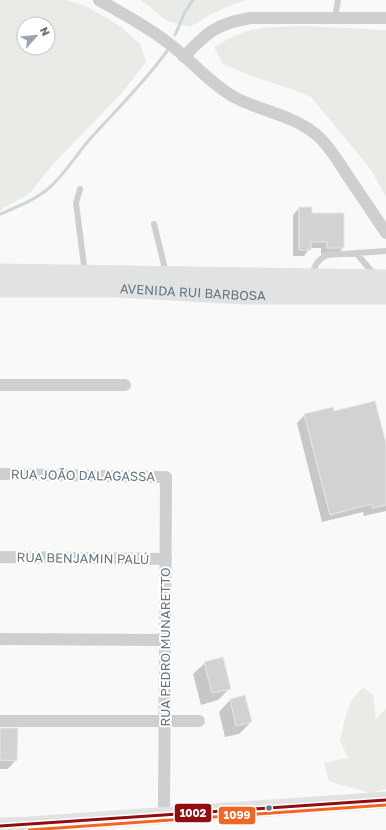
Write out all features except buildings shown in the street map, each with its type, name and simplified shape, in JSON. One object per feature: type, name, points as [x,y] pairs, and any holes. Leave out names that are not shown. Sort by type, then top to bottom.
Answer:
[{"type":"main road","name":"AVENIDA RUI BARBOSA","points":[[0,273],[311,279],[383,284]]},
{"type":"main road","name":"AVENIDA RUI BARBOSA","points":[[0,288],[117,288],[246,295],[383,284]]},
{"type":"main road","points":[[0,826],[386,800]]},
{"type":"street","points":[[99,0],[163,38],[205,77],[234,97],[250,105],[290,119],[311,129],[333,154],[386,233]]},
{"type":"street","points":[[184,57],[206,34],[216,27],[232,21],[250,18],[386,18]]},
{"type":"street","points":[[0,385],[125,385]]},
{"type":"street","name":"RUA JOÃO DALAGASSA","points":[[0,474],[166,477]]},
{"type":"street","name":"RUA PEDRO MUNARETTO","points":[[164,816],[166,477]]},
{"type":"street","name":"RUA BENJAMIN PALÚ","points":[[0,557],[166,558]]},
{"type":"street","points":[[0,639],[165,640]]},
{"type":"street","points":[[0,721],[199,721]]},
{"type":"lane","points":[[335,18],[338,0]]},
{"type":"lane","points":[[80,189],[76,203],[86,274]]},
{"type":"lane","points":[[154,224],[166,276]]},
{"type":"lane","points":[[311,279],[314,266],[319,259],[327,255],[386,251]]},
{"type":"lane","points":[[356,253],[383,284]]},
{"type":"shaded area","points":[[0,0],[66,0],[86,6],[120,26],[140,44],[146,62],[122,93],[54,163],[30,193],[0,210]]},
{"type":"shaded area","points":[[141,0],[247,0],[224,8],[190,27],[167,21]]},
{"type":"shaded area","points":[[303,26],[386,30],[386,197],[371,170],[311,97],[223,64],[214,47],[236,35],[251,30],[273,27]]},
{"type":"shaded area","points":[[363,687],[373,695],[376,719],[386,708],[386,789],[370,793],[329,781],[324,763],[348,758],[340,740],[345,719],[352,700]]},
{"type":"waterway","points":[[175,35],[185,12],[193,0]]},
{"type":"waterway","points":[[0,214],[32,200],[55,183],[90,139],[139,85],[167,51]]},
{"type":"transit line","name":"1002","points":[[0,826],[386,800]]},
{"type":"transit line","name":"1099","points":[[29,830],[386,805]]}]
